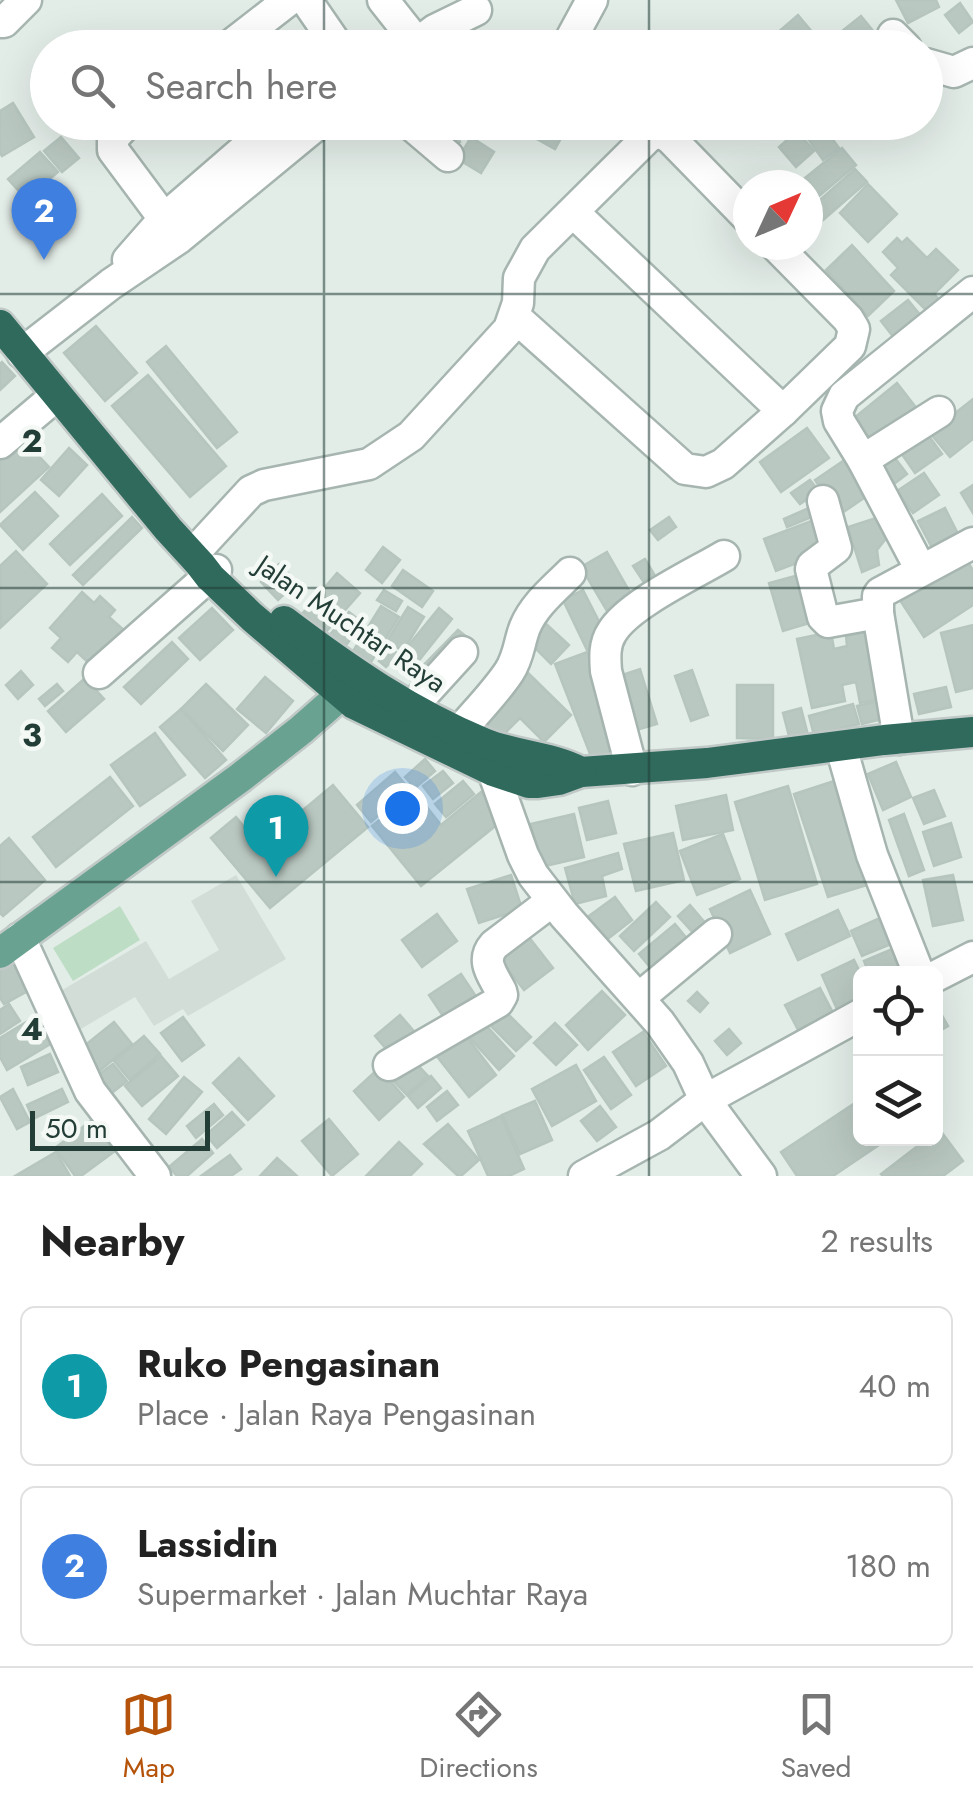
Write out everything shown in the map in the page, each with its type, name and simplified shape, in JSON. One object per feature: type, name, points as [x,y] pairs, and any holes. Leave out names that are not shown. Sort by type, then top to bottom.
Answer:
[{"type":"highway","name":"Jalan Muchtar Raya","points":[[0,325],[159,518],[204,566],[352,686],[383,719],[493,759]]},
{"type":"highway","name":"Jalan Muchtar Raya","points":[[352,686],[412,708],[459,732],[528,783],[559,780],[580,772],[749,759],[973,732]]},
{"type":"main road","points":[[10,945],[241,776],[352,686]]},
{"type":"street","points":[[0,22],[26,0]]},
{"type":"street","points":[[251,30],[290,0]]},
{"type":"street","points":[[306,0],[327,30]]},
{"type":"street","points":[[383,0],[404,30]]},
{"type":"street","points":[[576,30],[592,0]]},
{"type":"street","points":[[435,30],[476,10]]},
{"type":"street","points":[[943,69],[954,72],[973,63]]},
{"type":"street","points":[[114,140],[113,150],[171,228]]},
{"type":"street","points":[[22,353],[128,272],[258,140]]},
{"type":"street","points":[[171,228],[295,140]]},
{"type":"street","points":[[429,140],[448,156]]},
{"type":"street","points":[[99,673],[204,566],[251,491],[264,484],[370,464],[411,436],[509,329],[515,317],[519,278],[535,250],[645,140]]},
{"type":"street","points":[[672,140],[733,203]]},
{"type":"street","points":[[574,214],[783,412]]},
{"type":"street","points":[[515,317],[685,469],[706,472],[723,464],[783,412],[850,346],[854,329],[848,319],[790,260]]},
{"type":"street","points":[[921,570],[837,411],[844,396],[973,292]]},
{"type":"street","points":[[0,443],[57,395]]},
{"type":"street","points":[[863,460],[940,412]]},
{"type":"street","points":[[823,501],[836,546],[811,569],[823,617],[828,622],[878,613]]},
{"type":"street","points":[[899,739],[878,596],[973,543]]},
{"type":"street","points":[[632,770],[606,671],[607,642],[632,610],[724,556]]},
{"type":"street","points":[[459,732],[508,675],[532,614],[570,573]]},
{"type":"street","points":[[412,708],[462,652]]},
{"type":"street","points":[[841,746],[872,855],[916,966]]},
{"type":"street","points":[[493,759],[533,875],[660,1023],[688,1063],[705,1100],[761,1176]]},
{"type":"street","points":[[390,1065],[498,1002],[501,992],[486,961],[487,953],[552,901]]},
{"type":"street","points":[[639,998],[716,934]]},
{"type":"street","points":[[10,945],[90,1091],[148,1174]]},
{"type":"street","points":[[943,972],[973,957]]},
{"type":"street","points":[[584,1176],[658,1135],[705,1100],[853,1020]]},
{"type":"shaded area","points":[[236,875],[286,959],[188,1016],[183,1009],[154,1026],[135,997],[74,1033],[52,996],[146,941],[169,979],[219,950],[191,901]]},
{"type":"green space","points":[[120,906],[140,940],[73,981],[53,948]]},
{"type":"building","points":[[896,0],[936,0],[939,7],[908,23]]},
{"type":"building","points":[[960,3],[973,22],[959,33],[945,15]]},
{"type":"building","points":[[798,15],[810,30],[781,30]]},
{"type":"building","points":[[861,16],[872,30],[844,30]]},
{"type":"building","points":[[13,103],[30,131],[30,139],[2,156],[0,153],[0,111]]},
{"type":"building","points":[[57,140],[64,140],[79,158],[62,172],[44,151]]},
{"type":"building","points":[[444,140],[459,140],[460,142],[448,148]]},
{"type":"building","points":[[469,140],[494,152],[481,173],[458,159]]},
{"type":"building","points":[[539,140],[560,140],[555,149]]},
{"type":"building","points":[[787,140],[805,140],[814,151],[796,167],[779,147]]},
{"type":"building","points":[[809,140],[833,140],[839,148],[823,160]]},
{"type":"building","points":[[842,148],[856,165],[823,193],[823,170],[815,170]]},
{"type":"building","points":[[40,152],[58,172],[26,199],[8,179]]},
{"type":"building","points":[[855,169],[867,182],[823,220],[823,197]]},
{"type":"building","points":[[868,184],[897,214],[868,242],[840,213]]},
{"type":"building","points":[[897,238],[902,243],[907,238],[927,258],[936,249],[958,270],[934,294],[945,306],[933,317],[891,275],[898,268],[883,252]]},
{"type":"building","points":[[852,245],[894,291],[868,316],[826,270]]},
{"type":"building","points":[[908,300],[926,322],[898,343],[881,321]]},
{"type":"building","points":[[96,326],[137,373],[105,401],[64,353]]},
{"type":"building","points":[[166,346],[237,432],[217,448],[147,362]]},
{"type":"building","points":[[0,364],[15,376],[0,390]]},
{"type":"building","points":[[148,375],[226,466],[190,497],[112,406]]},
{"type":"building","points":[[897,383],[918,410],[869,449],[848,423]]},
{"type":"building","points":[[973,399],[973,439],[950,457],[930,433]]},
{"type":"building","points":[[807,428],[829,458],[781,492],[760,462]]},
{"type":"building","points":[[926,432],[942,454],[915,473],[899,450]]},
{"type":"building","points":[[18,434],[49,467],[0,512],[0,451]]},
{"type":"building","points":[[69,448],[87,465],[59,496],[41,480]]},
{"type":"building","points":[[892,454],[907,474],[890,487],[874,468]]},
{"type":"building","points":[[846,459],[870,494],[839,515],[815,480]]},
{"type":"building","points":[[924,473],[939,495],[913,513],[897,491]]},
{"type":"building","points":[[810,480],[819,491],[800,504],[791,493]]},
{"type":"building","points":[[973,485],[973,513],[961,493]]},
{"type":"building","points":[[35,492],[58,516],[23,550],[0,525]]},
{"type":"building","points":[[102,494],[122,516],[70,565],[50,544]]},
{"type":"building","points":[[811,507],[814,516],[787,527],[784,519]]},
{"type":"building","points":[[945,508],[964,546],[938,559],[918,521]]},
{"type":"building","points":[[882,516],[888,536],[877,550],[879,565],[862,572],[848,527]]},
{"type":"building","points":[[132,517],[142,528],[83,585],[73,575]]},
{"type":"building","points":[[669,517],[676,527],[658,540],[650,530]]},
{"type":"building","points":[[819,518],[831,550],[776,571],[764,539]]},
{"type":"building","points":[[383,547],[400,560],[382,583],[366,570]]},
{"type":"building","points":[[16,551],[47,584],[1,627],[0,566]]},
{"type":"building","points":[[607,552],[635,601],[610,616],[581,567]]},
{"type":"building","points":[[963,555],[973,570],[973,605],[924,637],[898,597]]},
{"type":"building","points":[[645,559],[654,574],[643,581],[633,566]]},
{"type":"building","points":[[279,564],[297,582],[278,600],[261,582]]},
{"type":"building","points":[[403,570],[433,591],[422,607],[392,586]]},
{"type":"building","points":[[337,573],[360,593],[325,633],[303,613]]},
{"type":"building","points":[[806,573],[820,620],[783,631],[769,583]]},
{"type":"building","points":[[384,590],[402,601],[396,611],[377,600]]},
{"type":"building","points":[[583,590],[608,639],[587,650],[563,600]]},
{"type":"building","points":[[82,592],[94,603],[100,596],[115,610],[109,617],[125,631],[93,667],[77,652],[68,662],[52,648],[61,638],[50,628]]},
{"type":"building","points":[[381,606],[399,617],[371,662],[353,651]]},
{"type":"building","points":[[408,607],[424,617],[403,651],[387,641]]},
{"type":"building","points":[[212,608],[233,630],[200,660],[179,638]]},
{"type":"building","points":[[439,608],[452,619],[413,668],[399,657]]},
{"type":"building","points":[[349,612],[363,623],[343,649],[328,637]]},
{"type":"building","points":[[545,623],[569,645],[551,664],[528,641]]},
{"type":"building","points":[[973,625],[973,688],[956,692],[941,633]]},
{"type":"building","points":[[458,630],[468,638],[420,689],[410,679]]},
{"type":"building","points":[[877,630],[891,697],[860,703],[856,682],[842,685],[845,701],[812,708],[797,639],[831,632],[834,649],[847,646],[846,636]]},
{"type":"building","points":[[172,642],[188,659],[141,704],[124,687]]},
{"type":"building","points":[[390,647],[398,654],[386,667],[379,661]]},
{"type":"building","points":[[587,652],[624,747],[592,759],[555,664]]},
{"type":"building","points":[[640,669],[657,724],[633,731],[616,677]]},
{"type":"building","points":[[525,670],[571,715],[544,742],[520,718],[493,745],[472,724]]},
{"type":"building","points":[[692,670],[708,715],[691,721],[675,676]]},
{"type":"building","points":[[21,671],[33,685],[18,699],[6,685]]},
{"type":"building","points":[[265,677],[293,701],[266,733],[237,709]]},
{"type":"building","points":[[85,678],[104,699],[66,732],[48,711]]},
{"type":"building","points":[[57,684],[63,691],[45,706],[39,699]]},
{"type":"building","points":[[206,684],[248,725],[223,751],[181,709]]},
{"type":"building","points":[[737,685],[773,685],[773,739],[737,738]]},
{"type":"building","points":[[946,687],[951,707],[919,714],[914,694]]},
{"type":"building","points":[[889,699],[894,716],[862,724],[857,706]]},
{"type":"building","points":[[853,704],[859,724],[814,735],[809,716]]},
{"type":"building","points":[[801,708],[808,735],[790,740],[783,713]]},
{"type":"building","points":[[181,709],[226,760],[205,778],[160,727]]},
{"type":"building","points":[[155,733],[185,775],[140,806],[111,765]]},
{"type":"building","points":[[425,759],[435,771],[415,788],[405,777]]},
{"type":"building","points":[[896,762],[911,797],[883,810],[868,774]]},
{"type":"building","points":[[443,771],[453,783],[433,799],[423,786]]},
{"type":"building","points":[[395,772],[409,789],[371,822],[357,805]]},
{"type":"building","points":[[110,777],[133,806],[56,867],[33,837]]},
{"type":"building","points":[[843,778],[877,882],[828,897],[794,794]]},
{"type":"building","points":[[463,781],[474,794],[446,817],[435,804]]},
{"type":"building","points":[[333,785],[368,827],[270,908],[211,838],[236,817],[260,846]]},
{"type":"building","points":[[788,786],[817,884],[765,900],[735,802]]},
{"type":"building","points":[[934,790],[945,816],[924,824],[913,798]]},
{"type":"building","points":[[415,792],[441,825],[481,792],[504,819],[421,886],[372,826]]},
{"type":"building","points":[[726,795],[733,830],[683,840],[676,806]]},
{"type":"building","points":[[608,801],[616,833],[587,840],[579,808]]},
{"type":"building","points":[[574,814],[584,857],[541,867],[531,824]]},
{"type":"building","points":[[904,814],[924,870],[909,876],[889,820]]},
{"type":"building","points":[[951,823],[961,857],[934,866],[923,832]]},
{"type":"building","points":[[673,833],[684,880],[636,891],[624,844]]},
{"type":"building","points":[[723,834],[740,879],[697,895],[680,851]]},
{"type":"building","points":[[9,838],[45,880],[3,916],[0,846]]},
{"type":"building","points":[[618,853],[622,869],[602,876],[606,896],[575,904],[565,868]]},
{"type":"building","points":[[511,875],[522,909],[479,923],[467,889]]},
{"type":"building","points":[[953,875],[963,920],[933,926],[923,880]]},
{"type":"building","points":[[750,890],[770,934],[730,953],[710,909]]},
{"type":"building","points":[[615,897],[632,920],[600,945],[582,921]]},
{"type":"building","points":[[656,902],[670,917],[634,951],[620,936]]},
{"type":"building","points":[[690,905],[707,925],[695,935],[678,916]]},
{"type":"building","points":[[838,910],[850,936],[798,960],[786,934]]},
{"type":"building","points":[[437,914],[457,941],[422,967],[402,940]]},
{"type":"building","points":[[880,918],[891,944],[862,956],[851,931]]},
{"type":"building","points":[[675,924],[694,947],[658,977],[639,954]]},
{"type":"building","points":[[528,936],[553,968],[524,990],[500,959]]},
{"type":"building","points":[[902,945],[911,966],[866,966],[864,961]]},
{"type":"building","points":[[20,955],[37,986],[4,1004],[0,998],[0,966]]},
{"type":"building","points":[[854,960],[857,966],[853,966],[853,1010],[840,1016],[822,975]]},
{"type":"building","points":[[461,974],[483,1007],[451,1028],[429,995]]},
{"type":"building","points":[[820,988],[840,1026],[805,1043],[785,1005]]},
{"type":"building","points":[[602,991],[625,1015],[588,1050],[566,1025]]},
{"type":"building","points":[[697,992],[708,1003],[700,1012],[688,1001]]},
{"type":"building","points":[[9,1004],[20,1021],[0,1034],[0,1010]]},
{"type":"building","points":[[502,1008],[531,1037],[516,1051],[487,1022]]},
{"type":"building","points":[[46,1010],[62,1037],[7,1070],[0,1057],[0,1038]]},
{"type":"building","points":[[400,1015],[419,1037],[394,1058],[375,1036]]},
{"type":"building","points":[[183,1017],[204,1045],[182,1061],[161,1033]]},
{"type":"building","points":[[114,1022],[132,1044],[97,1073],[78,1051]]},
{"type":"building","points":[[483,1022],[514,1056],[499,1070],[468,1036]]},
{"type":"building","points":[[555,1023],[577,1045],[556,1065],[534,1043]]},
{"type":"building","points":[[729,1029],[741,1043],[727,1055],[715,1041]]},
{"type":"building","points":[[463,1032],[496,1075],[469,1097],[435,1054]]},
{"type":"building","points":[[643,1032],[666,1066],[636,1086],[613,1052]]},
{"type":"building","points":[[144,1036],[160,1054],[130,1080],[114,1061]]},
{"type":"building","points":[[50,1054],[58,1072],[28,1085],[21,1067]]},
{"type":"building","points":[[161,1056],[178,1076],[142,1106],[125,1086]]},
{"type":"building","points":[[409,1056],[428,1076],[407,1095],[388,1075]]},
{"type":"building","points":[[604,1057],[631,1095],[611,1109],[584,1070]]},
{"type":"building","points":[[239,1058],[274,1096],[248,1120],[213,1083]]},
{"type":"building","points":[[113,1064],[127,1081],[108,1096],[94,1078]]},
{"type":"building","points":[[576,1065],[596,1101],[552,1126],[532,1089]]},
{"type":"building","points":[[379,1068],[404,1097],[379,1120],[354,1091]]},
{"type":"building","points":[[431,1076],[441,1088],[418,1108],[408,1096]]},
{"type":"building","points":[[184,1077],[202,1092],[166,1134],[149,1119]]},
{"type":"building","points":[[13,1089],[30,1122],[17,1129],[0,1097]]},
{"type":"building","points":[[62,1089],[68,1102],[33,1119],[27,1105]]},
{"type":"building","points":[[447,1091],[458,1105],[437,1121],[427,1107]]},
{"type":"building","points":[[535,1101],[552,1140],[520,1154],[502,1115]]},
{"type":"building","points":[[214,1104],[223,1115],[196,1138],[187,1126]]},
{"type":"building","points":[[853,1104],[853,1146],[878,1146],[833,1176],[797,1176],[781,1152]]},
{"type":"building","points":[[600,1106],[616,1127],[597,1141],[581,1121]]},
{"type":"building","points":[[232,1112],[244,1125],[217,1148],[206,1135]]},
{"type":"building","points":[[501,1116],[524,1169],[509,1176],[488,1176],[468,1131]]},
{"type":"building","points":[[329,1119],[358,1154],[332,1176],[302,1141]]},
{"type":"building","points":[[92,1120],[115,1151],[81,1176],[75,1176],[55,1148]]},
{"type":"building","points":[[448,1124],[479,1160],[461,1176],[424,1144]]},
{"type":"building","points":[[943,1134],[963,1161],[943,1176],[881,1174],[918,1146],[943,1146]]},
{"type":"building","points":[[202,1139],[213,1153],[187,1176],[177,1176],[169,1167]]},
{"type":"building","points":[[399,1142],[422,1164],[410,1176],[366,1176]]},
{"type":"building","points":[[56,1152],[70,1176],[15,1176]]},
{"type":"building","points":[[230,1155],[241,1169],[231,1176],[201,1176]]},
{"type":"building","points":[[277,1158],[297,1176],[260,1176]]},
{"type":"place","name":"Lassidin","points":[[44,260]]},
{"type":"place","name":"Ruko Pengasinan","points":[[276,877]]}]
